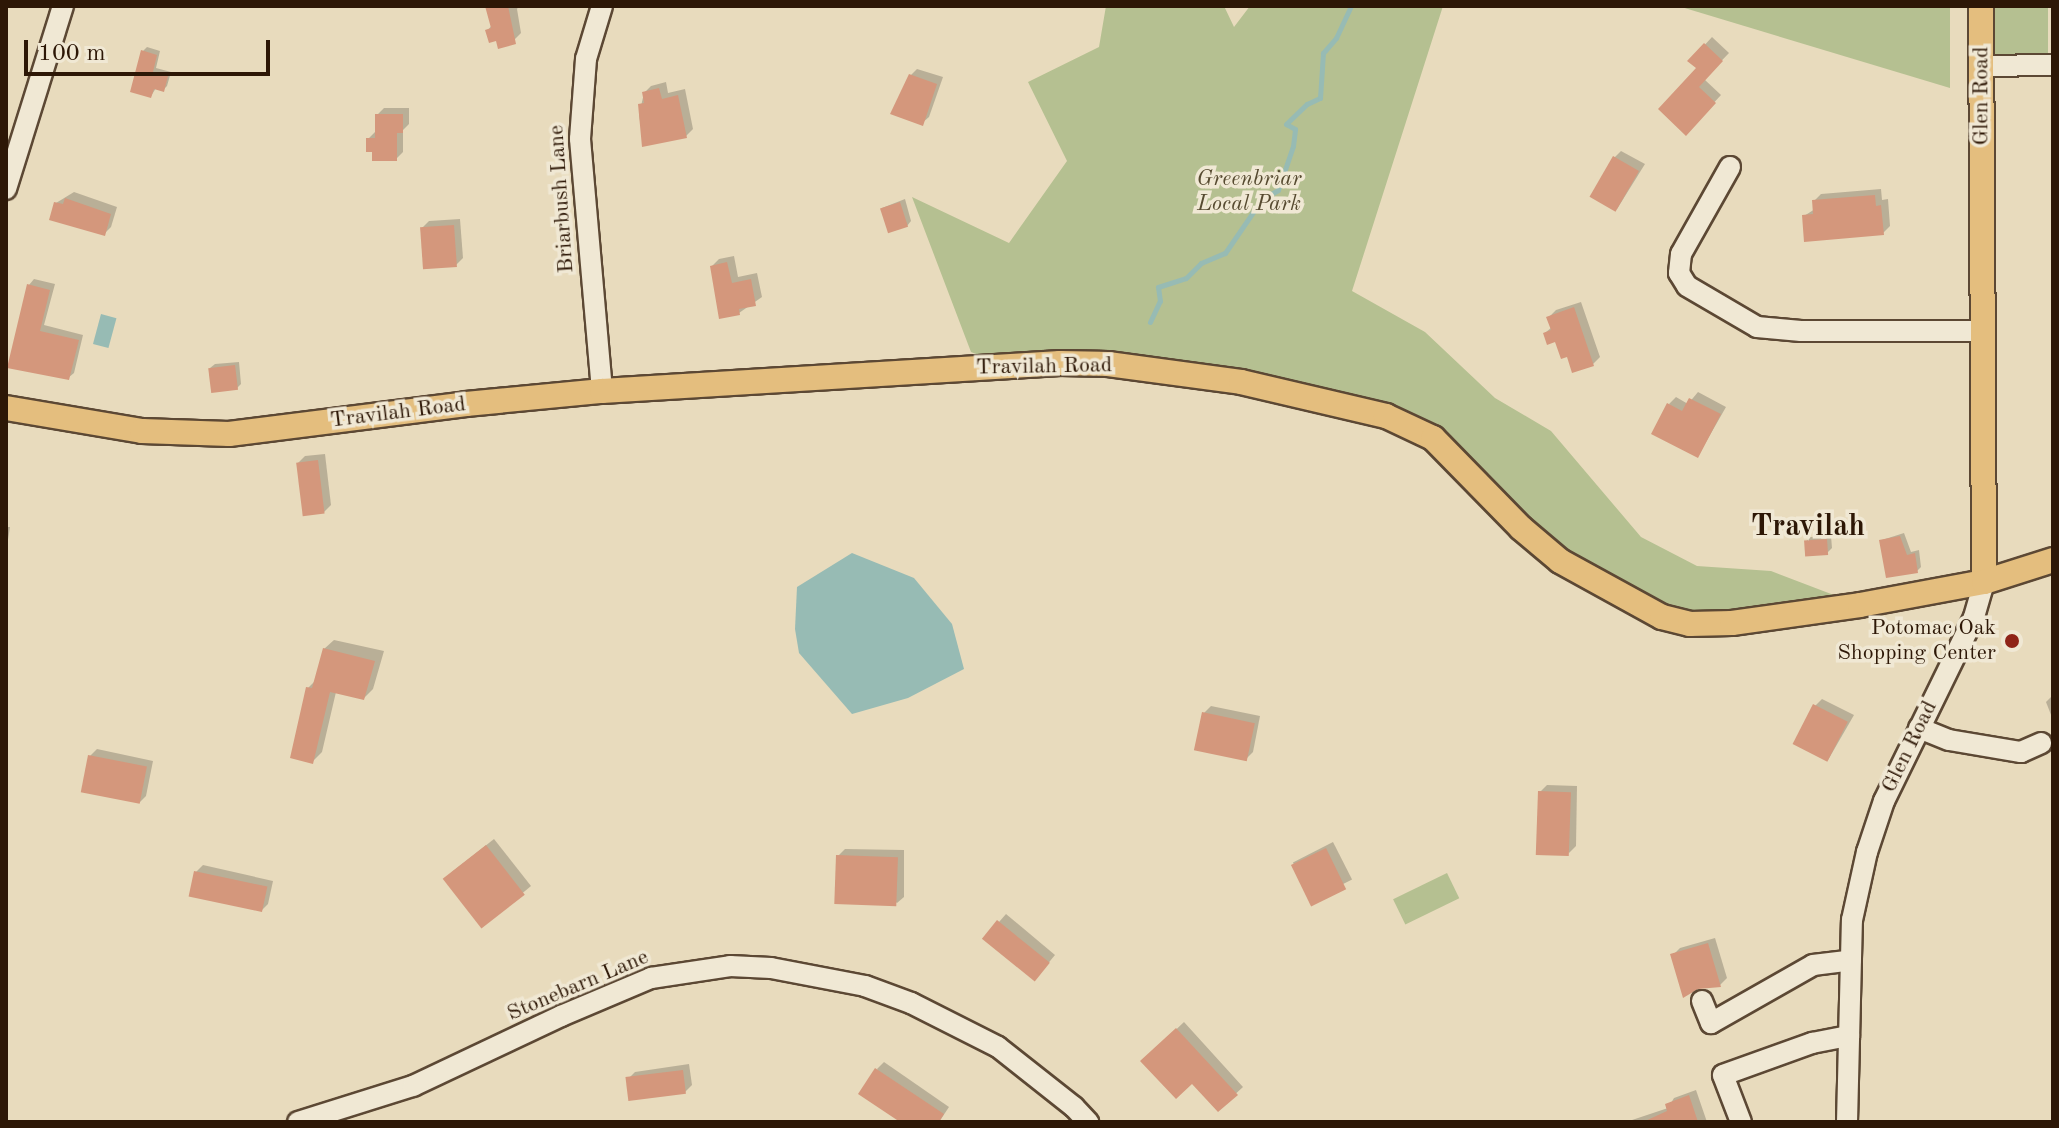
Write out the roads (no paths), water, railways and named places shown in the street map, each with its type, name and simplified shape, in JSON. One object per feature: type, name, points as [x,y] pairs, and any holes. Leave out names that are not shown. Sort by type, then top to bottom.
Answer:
[{"type":"main road","name":"Glen Road","points":[[1981,6],[1984,582]]},
{"type":"main road","name":"Travilah Road","points":[[6,408],[142,431],[229,434],[466,404],[602,391],[1060,363],[1138,368],[1241,382],[1372,413],[1433,438],[1560,561],[1662,617],[1690,624],[1732,623],[1860,605],[1984,582],[2053,560]]},
{"type":"street","points":[[6,189],[63,6]]},
{"type":"street","name":"Briarbush Lane","points":[[602,6],[586,59],[580,139],[602,391]]},
{"type":"street","points":[[1982,66],[2053,65]]},
{"type":"street","points":[[1730,167],[1681,254],[1679,273],[1687,286],[1757,327],[1821,332],[1983,331]]},
{"type":"street","name":"Glen Road","points":[[1847,1122],[1852,920],[1867,852],[1884,801],[1974,617],[1984,582]]},
{"type":"street","points":[[1919,728],[1949,740],[2021,752],[2041,743]]},
{"type":"street","points":[[1702,1001],[1711,1023],[1813,965],[1851,960]]},
{"type":"street","name":"Stonebarn Lane","points":[[298,1122],[413,1086],[561,1016],[651,978],[730,966],[771,968],[865,986],[911,1003],[998,1047],[1088,1122]]},
{"type":"street","points":[[1741,1122],[1723,1075],[1812,1043],[1849,1036]]},
{"type":"water","points":[[101,314],[116,318],[108,348],[93,344]]},
{"type":"water","points":[[852,553],[914,578],[952,624],[964,669],[908,698],[852,714],[799,653],[795,629],[797,587]]},
{"type":"waterway","points":[[1150,322],[1160,301],[1158,287],[1186,278],[1201,263],[1225,253],[1262,199],[1278,190],[1293,146],[1295,129],[1286,124],[1307,104],[1320,98],[1323,53],[1336,38],[1351,6]]},
{"type":"place","name":"Potomac Oak Shopping Center","points":[[2012,641]]},
{"type":"district","name":"Travilah","points":[[1808,527]]},
{"type":"park label","name":"Greenbriar Local Park","points":[[1249,192]]}]
